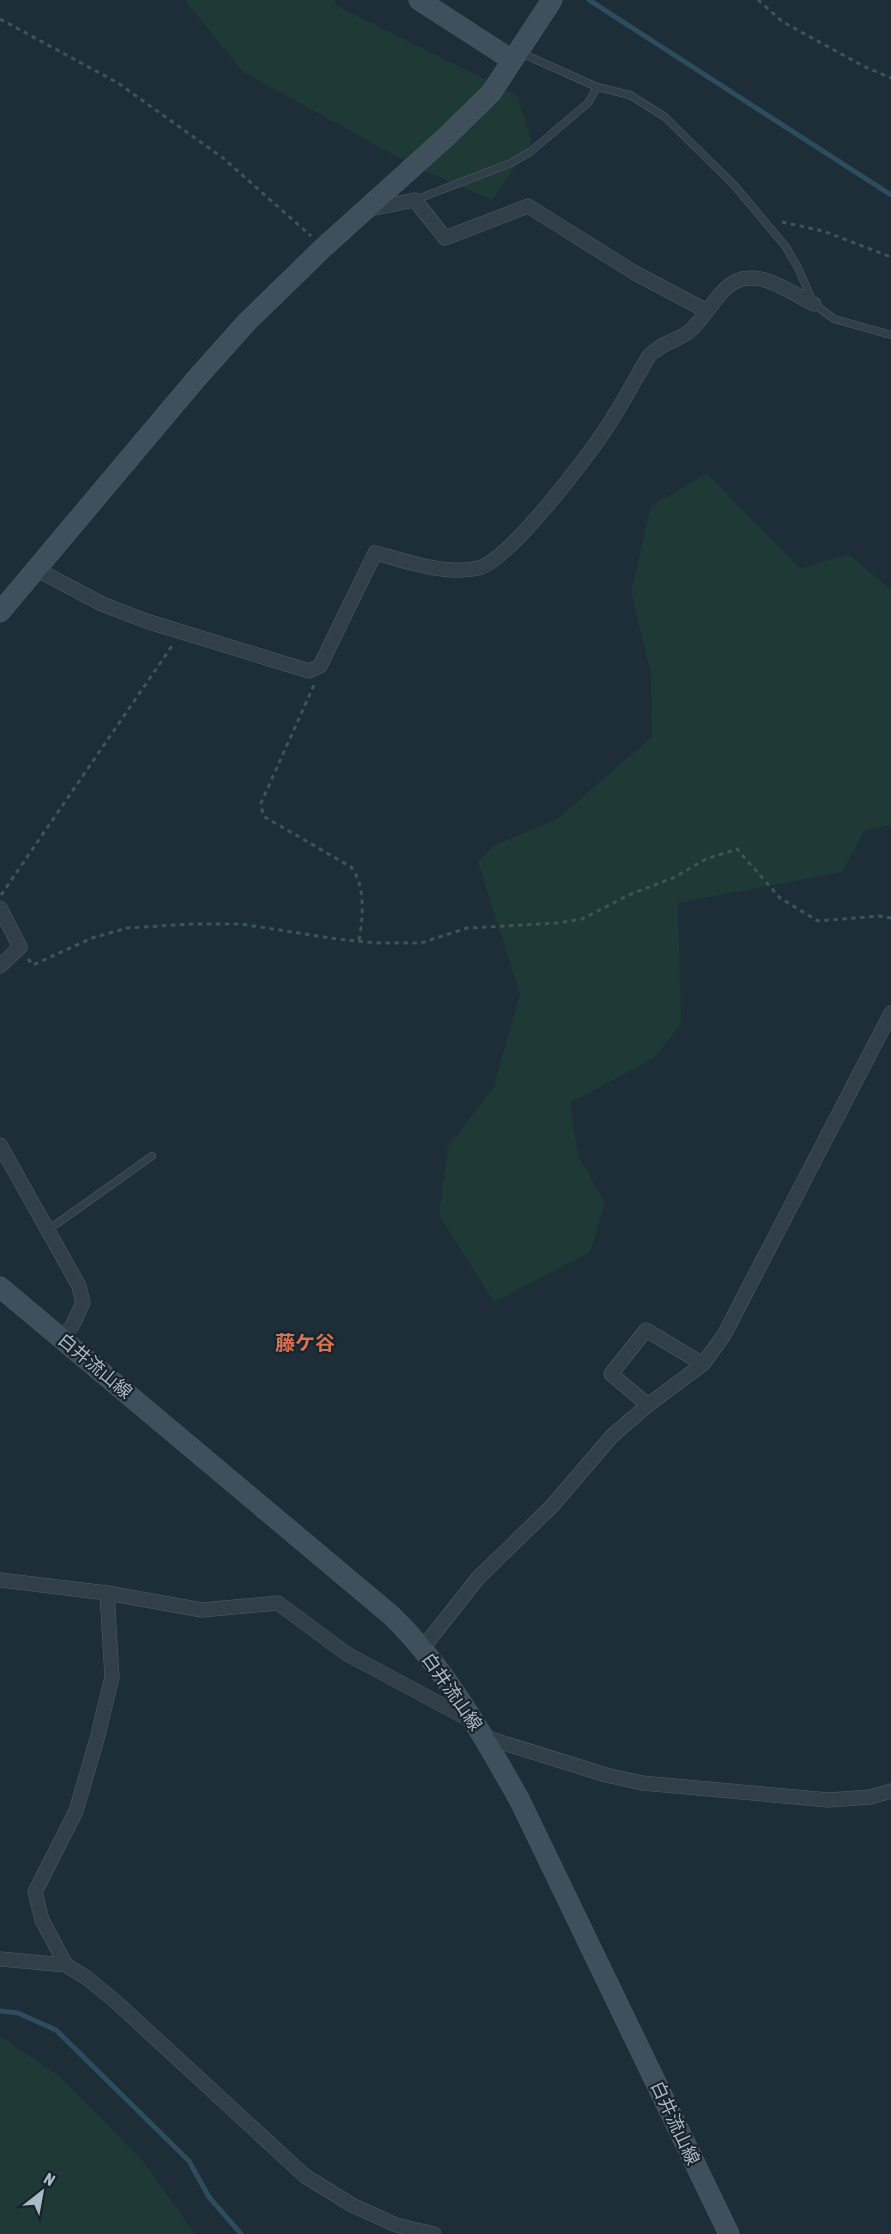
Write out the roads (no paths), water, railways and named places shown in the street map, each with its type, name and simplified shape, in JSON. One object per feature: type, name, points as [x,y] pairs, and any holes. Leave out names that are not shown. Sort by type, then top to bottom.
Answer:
[{"type":"main road","points":[[419,0],[515,56]]},
{"type":"main road","points":[[0,612],[246,323],[324,247],[446,137],[491,93],[552,0]]},
{"type":"main road","name":"白井流山線","points":[[0,1287],[392,1616],[423,1649],[479,1729],[519,1799],[729,2234]]},
{"type":"street","points":[[363,211],[415,200],[445,238],[528,206],[635,273],[707,311]]},
{"type":"street","points":[[36,569],[102,604],[182,632],[309,671],[315,669],[320,666],[375,553],[438,569],[479,568],[498,558],[521,535],[609,426],[649,356],[658,346],[690,331],[726,287],[745,278],[763,278],[814,304]]},
{"type":"street","points":[[0,908],[20,947],[0,966]]},
{"type":"street","points":[[423,1649],[478,1578],[552,1506],[612,1436],[648,1405],[703,1364],[724,1335],[891,1013]]},
{"type":"street","points":[[0,1145],[79,1286],[83,1303],[72,1326],[62,1338]]},
{"type":"street","points":[[648,1405],[610,1374],[645,1330],[703,1364]]},
{"type":"street","points":[[0,1580],[107,1593],[202,1610],[247,1604],[278,1603],[347,1654],[479,1729],[606,1775],[642,1783],[829,1800],[870,1797],[891,1791]]},
{"type":"street","points":[[66,1965],[42,1920],[35,1892],[76,1811],[112,1677],[107,1593]]},
{"type":"street","points":[[0,1959],[66,1965],[87,1977],[305,2176],[352,2205],[396,2225],[434,2234]]},
{"type":"lane","points":[[515,56],[597,87],[630,95],[664,117],[734,185],[786,247],[798,267],[814,304],[834,319],[891,335]]},
{"type":"lane","points":[[415,200],[520,158],[588,103],[597,87]]},
{"type":"lane","points":[[48,1230],[152,1156]]},
{"type":"waterway","points":[[589,0],[891,195]]},
{"type":"waterway","points":[[0,2011],[18,2013],[56,2030],[189,2161],[209,2197],[241,2234]]},
{"type":"district","name":"藤ケ谷","points":[[305,1343]]}]
